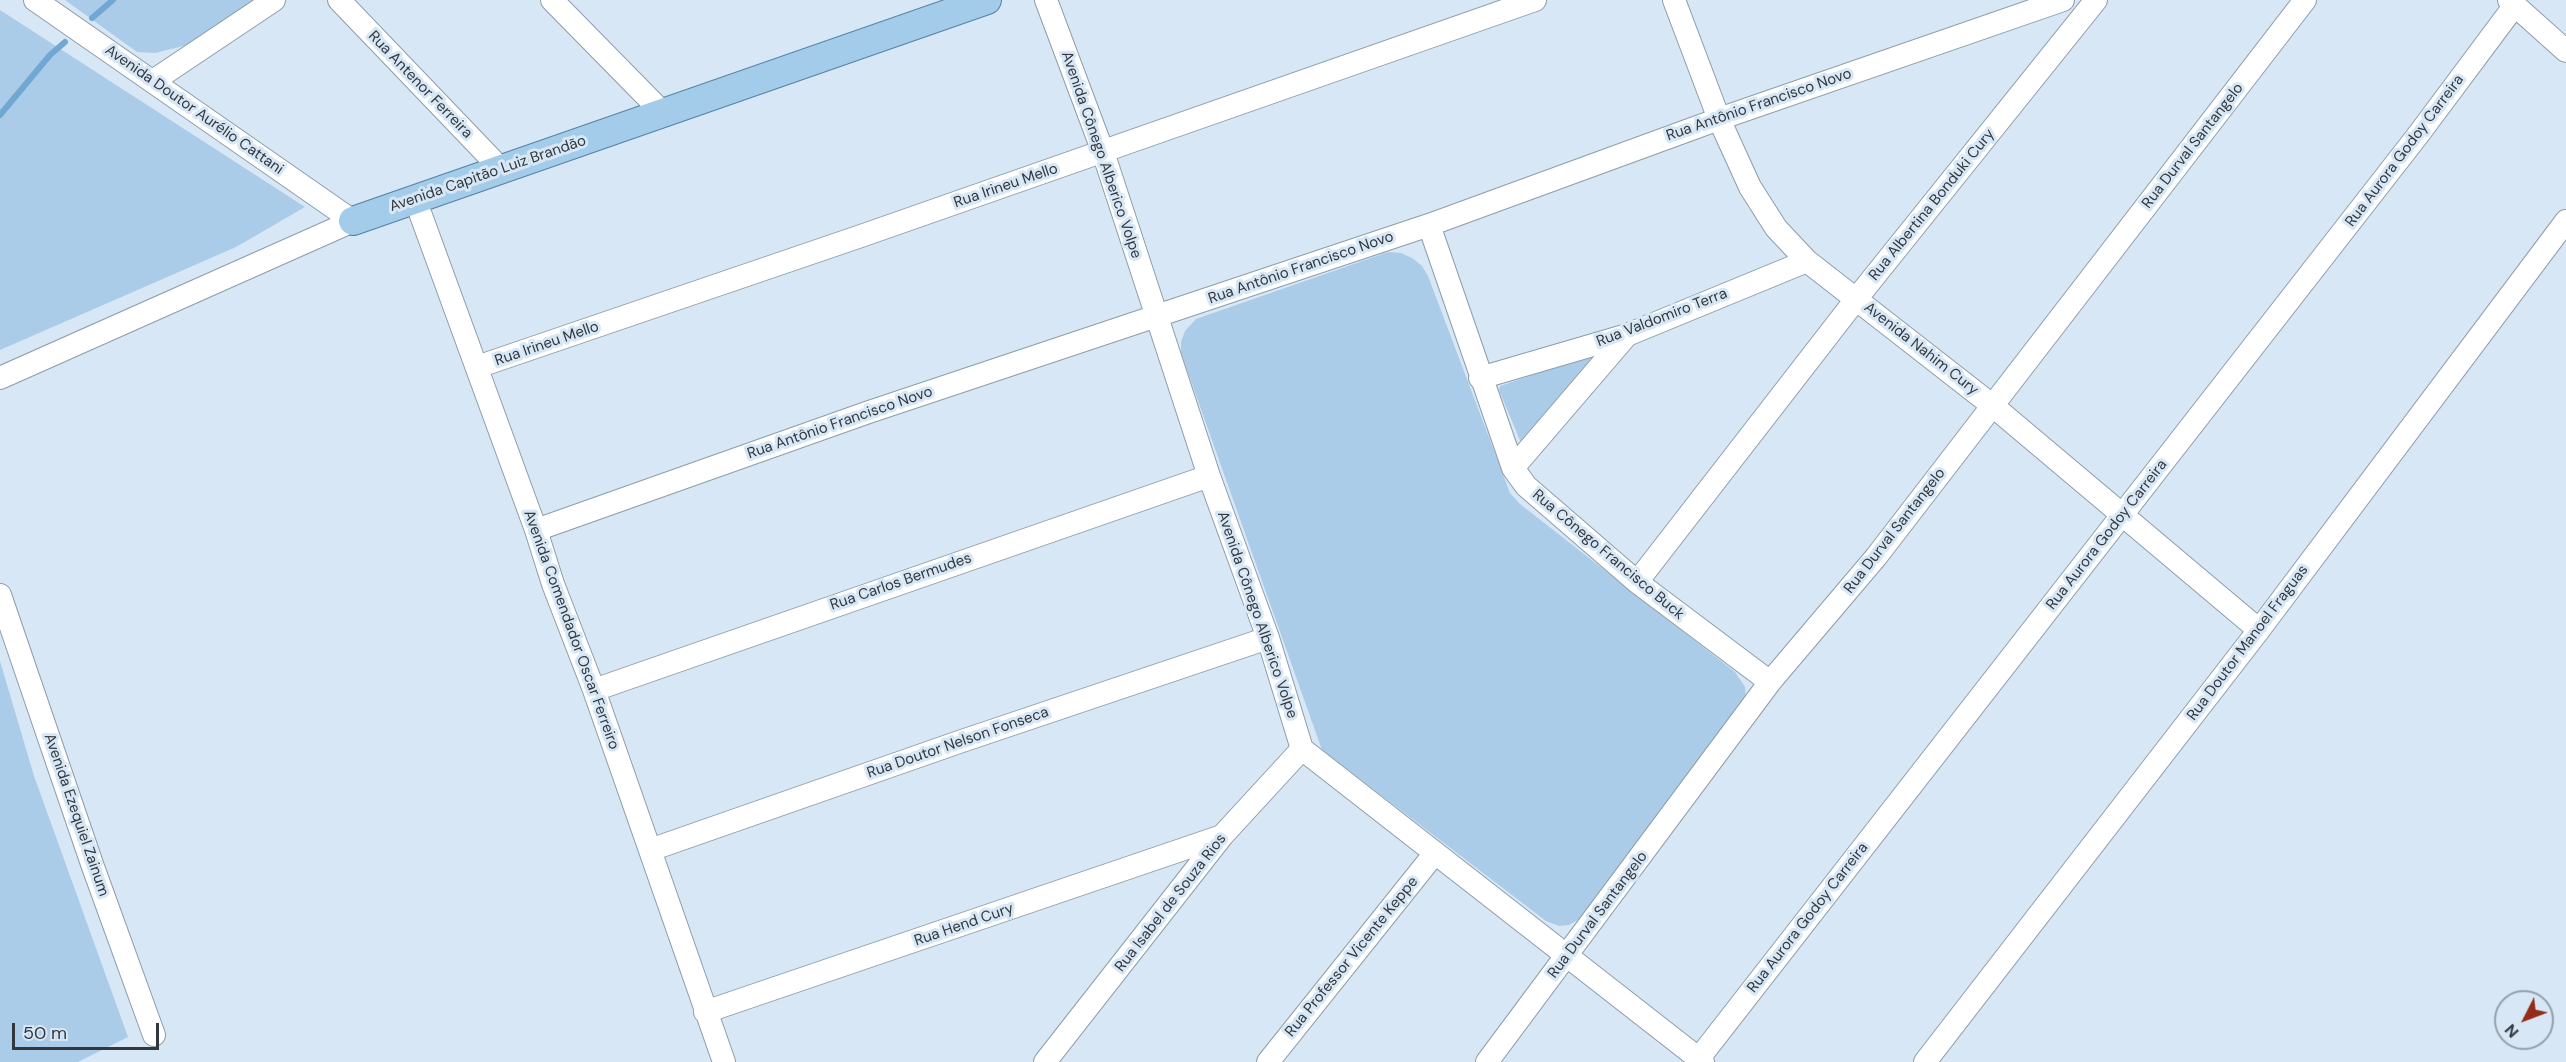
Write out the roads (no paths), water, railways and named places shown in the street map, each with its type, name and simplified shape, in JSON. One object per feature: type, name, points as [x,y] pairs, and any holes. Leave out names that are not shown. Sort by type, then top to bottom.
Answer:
[{"type":"main road","name":"Avenida Capitão Luiz Brandão","points":[[353,221],[987,0]]},
{"type":"street","name":"Avenida Doutor Aurélio Cattani","points":[[35,0],[353,221]]},
{"type":"street","points":[[153,81],[274,0]]},
{"type":"street","name":"Rua Antenor Ferreira","points":[[339,0],[502,170]]},
{"type":"street","points":[[552,0],[662,112]]},
{"type":"street","name":"Avenida Cônego Alberico Volpe","points":[[1047,0],[1103,152],[1209,476],[1268,638],[1302,749]]},
{"type":"street","name":"Rua Irineu Mello","points":[[477,368],[1103,152],[1534,0]]},
{"type":"street","name":"Avenida Nahim Cury","points":[[1674,0],[1719,118],[1750,187],[1776,228],[1807,261],[1993,406],[2259,630]]},
{"type":"street","name":"Rua Antônio Francisco Novo","points":[[536,530],[869,412],[1429,225],[1719,118],[2063,0]]},
{"type":"street","name":"Rua Albertina Bonduki Cury","points":[[1637,582],[1857,298],[2096,0]]},
{"type":"street","name":"Rua Durval Santangelo","points":[[1487,1062],[1770,682],[1876,557],[2305,0]]},
{"type":"street","points":[[2512,3],[2566,51]]},
{"type":"street","name":"Rua Aurora Godoy Carreira","points":[[1699,1061],[2418,135],[2512,3]]},
{"type":"street","name":"Avenida Comendador Oscar Ferreiro","points":[[415,199],[536,530],[553,584],[594,690],[724,1062]]},
{"type":"street","name":"Avenida Capitão Luiz Brandão","points":[[0,378],[353,221]]},
{"type":"street","name":"Rua Doutor Manoel Fraguas","points":[[1926,1062],[2259,630],[2566,221]]},
{"type":"street","name":"Rua Cônego Francisco Buck","points":[[1429,225],[1513,468],[1526,486],[1637,582],[1770,682]]},
{"type":"street","name":"Rua Valdomiro Terra","points":[[1480,378],[1627,335],[1807,261]]},
{"type":"street","points":[[1513,468],[1627,335]]},
{"type":"street","name":"Rua Carlos Bermudes","points":[[594,690],[1209,476]]},
{"type":"street","name":"Avenida Ezequiel Zainum","points":[[0,595],[92,864],[154,1035]]},
{"type":"street","name":"Rua Doutor Nelson Fonseca","points":[[650,850],[962,741],[1268,638]]},
{"type":"street","points":[[1302,749],[1699,1061]]},
{"type":"street","name":"Rua Isabel de Souza Rios","points":[[1046,1062],[1222,836],[1302,749]]},
{"type":"street","name":"Rua Hend Cury","points":[[705,1012],[1222,836]]},
{"type":"street","name":"Rua Professor Vicente Keppe","points":[[1268,1062],[1435,852]]},
{"type":"waterway","points":[[92,18],[113,0]]},
{"type":"waterway","points":[[0,115],[50,55],[65,42]]}]
